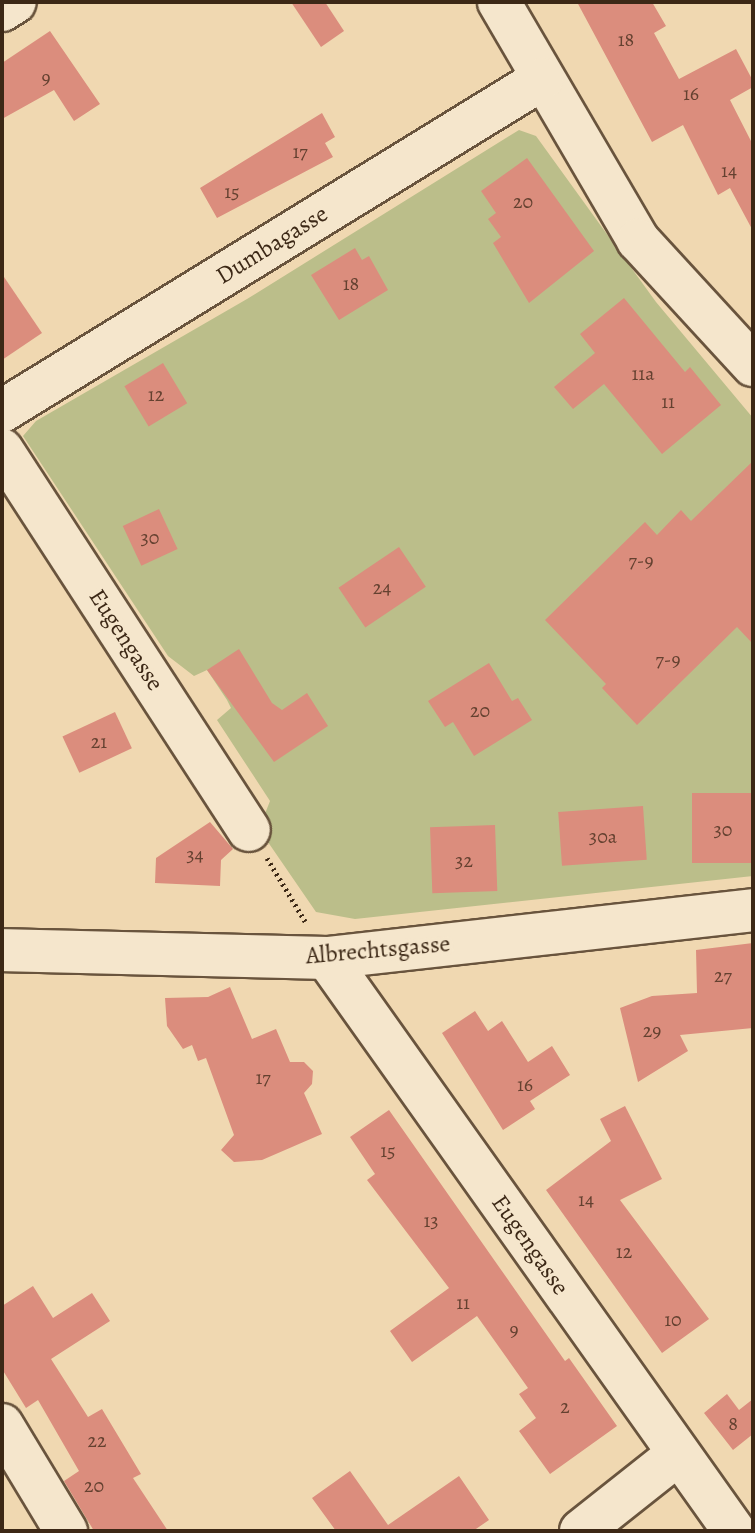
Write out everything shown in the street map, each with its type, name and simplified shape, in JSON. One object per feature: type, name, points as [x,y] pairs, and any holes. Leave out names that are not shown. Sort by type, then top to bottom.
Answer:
[{"type":"street","points":[[2,10],[15,2]]},
{"type":"street","points":[[499,2],[638,240],[753,365]]},
{"type":"street","name":"Dumbagasse","points":[[2,411],[542,79]]},
{"type":"street","name":"Eugengasse","points":[[2,450],[249,830]]},
{"type":"street","name":"Albrechtsgasse","points":[[2,950],[327,958],[753,910]]},
{"type":"street","name":"Eugengasse","points":[[327,958],[734,1531]]},
{"type":"street","points":[[2,1425],[66,1531]]},
{"type":"street","points":[[581,1531],[678,1454]]},
{"type":"green space","points":[[519,130],[536,136],[656,302],[753,418],[753,876],[355,919],[316,912],[259,829],[270,801],[217,720],[231,708],[227,700],[207,670],[194,676],[168,656],[23,436],[36,421],[247,299]]},
{"type":"building","points":[[291,2],[325,2],[344,31],[321,47]]},
{"type":"building","points":[[577,2],[652,2],[666,26],[654,33],[679,79],[736,49],[753,81],[753,87],[730,100],[753,145],[753,231],[730,188],[718,195],[683,125],[652,142]]},
{"type":"building","points":[[50,31],[100,104],[74,121],[54,90],[2,119],[2,63]]},
{"type":"building","points":[[322,113],[335,137],[325,143],[333,157],[217,218],[200,188]]},
{"type":"building","points":[[527,158],[594,251],[529,303],[493,243],[501,237],[488,219],[496,213],[481,191]]},
{"type":"building","points":[[355,248],[362,260],[369,256],[388,290],[339,320],[311,275]]},
{"type":"building","points":[[2,274],[42,333],[2,360]]},
{"type":"building","points":[[624,298],[685,372],[690,367],[721,405],[662,454],[604,384],[573,409],[554,387],[595,353],[580,334]]},
{"type":"building","points":[[163,363],[187,403],[149,426],[124,386]]},
{"type":"building","points":[[753,461],[753,644],[737,627],[637,725],[602,688],[606,684],[545,620],[645,522],[657,535],[681,510],[691,521]]},
{"type":"building","points":[[159,509],[178,549],[141,566],[123,526]]},
{"type":"building","points":[[399,547],[426,587],[365,628],[338,588]]},
{"type":"building","points":[[239,649],[272,703],[282,710],[307,693],[328,726],[274,762],[207,670]]},
{"type":"building","points":[[489,663],[512,701],[518,698],[532,720],[474,756],[453,722],[445,727],[428,701]]},
{"type":"building","points":[[115,712],[132,748],[79,773],[62,737]]},
{"type":"building","points":[[692,793],[753,793],[753,863],[692,863]]},
{"type":"building","points":[[643,806],[647,860],[562,866],[558,812]]},
{"type":"building","points":[[210,822],[233,849],[221,860],[220,886],[155,883],[156,858]]},
{"type":"building","points":[[495,825],[497,891],[432,893],[430,827]]},
{"type":"building","points":[[753,943],[753,1028],[680,1035],[688,1051],[638,1082],[620,1008],[652,996],[697,993],[696,950]]},
{"type":"building","points":[[230,987],[252,1039],[276,1029],[290,1062],[304,1062],[313,1071],[312,1084],[304,1093],[322,1134],[262,1160],[234,1162],[221,1150],[234,1135],[206,1058],[198,1061],[192,1045],[183,1049],[167,1026],[165,998],[208,997]]},
{"type":"building","points":[[475,1011],[488,1031],[502,1021],[528,1062],[552,1046],[570,1075],[530,1101],[535,1109],[503,1130],[442,1033]]},
{"type":"building","points":[[625,1106],[662,1179],[620,1200],[709,1319],[662,1353],[546,1190],[611,1141],[600,1119]]},
{"type":"building","points":[[389,1110],[565,1361],[569,1358],[617,1426],[550,1474],[519,1431],[536,1418],[519,1394],[528,1388],[477,1316],[412,1362],[390,1331],[449,1288],[367,1180],[375,1174],[350,1137]]},
{"type":"building","points":[[33,1286],[53,1318],[92,1293],[110,1321],[51,1359],[88,1417],[102,1409],[141,1474],[133,1478],[168,1531],[94,1531],[64,1481],[79,1471],[38,1400],[26,1408],[2,1369],[2,1306]]},
{"type":"building","points":[[727,1394],[739,1410],[753,1399],[753,1434],[733,1450],[704,1413]]},
{"type":"building","points":[[350,1471],[388,1525],[459,1476],[489,1520],[473,1531],[336,1531],[312,1498]]}]
